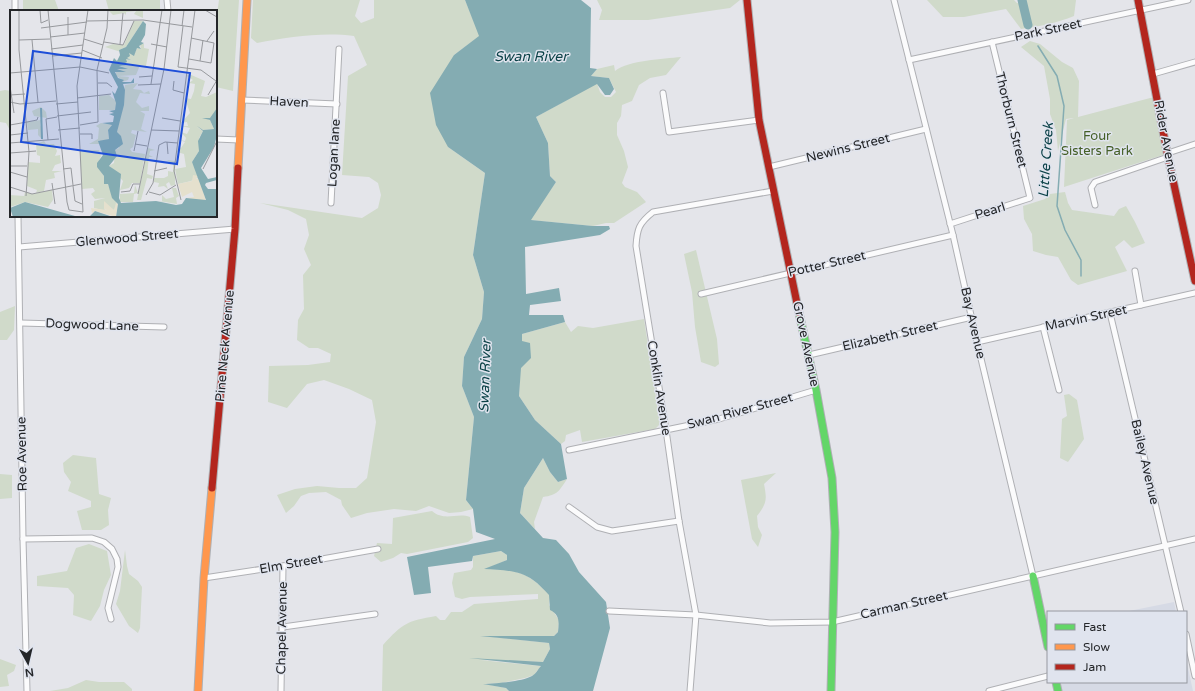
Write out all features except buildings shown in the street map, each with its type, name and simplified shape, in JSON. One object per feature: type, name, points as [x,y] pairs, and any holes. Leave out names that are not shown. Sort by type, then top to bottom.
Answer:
[{"type":"street","points":[[167,0],[168,10]]},
{"type":"street","name":"Pine Neck Avenue","points":[[198,691],[204,578],[235,229],[247,0]]},
{"type":"street","name":"Grove Avenue","points":[[747,0],[759,120],[769,167],[772,191],[809,355],[832,475],[834,500],[831,691]]},
{"type":"street","name":"Bay Avenue","points":[[894,0],[953,235],[1033,576],[1047,642]]},
{"type":"street","name":"Rider Avenue","points":[[1138,0],[1168,155],[1195,281]]},
{"type":"street","name":"Park Street","points":[[909,60],[1188,0]]},
{"type":"street","name":"Thorburn Street","points":[[992,42],[1030,198]]},
{"type":"street","points":[[337,104],[339,49]]},
{"type":"street","points":[[1152,74],[1195,62]]},
{"type":"street","points":[[663,93],[669,132],[759,120]]},
{"type":"street","name":"Haven","points":[[242,100],[337,104]]},
{"type":"street","name":"Logan lane","points":[[331,203],[337,104]]},
{"type":"street","name":"Newins Street","points":[[769,167],[926,129]]},
{"type":"street","points":[[217,139],[239,140]]},
{"type":"street","points":[[1095,205],[1091,188],[1095,182],[1195,144]]},
{"type":"street","name":"Conklin Avenue","points":[[690,691],[696,615],[679,521],[666,430],[636,246],[637,231],[641,223],[653,212],[772,191]]},
{"type":"street","name":"Pearl","points":[[950,224],[1030,198]]},
{"type":"street","name":"Roe Avenue","points":[[18,217],[26,691]]},
{"type":"street","name":"Glenwood Street","points":[[19,247],[235,229]]},
{"type":"street","name":"Potter Street","points":[[701,294],[953,235]]},
{"type":"street","points":[[1134,271],[1142,305]]},
{"type":"street","name":"Marvin Street","points":[[977,342],[1195,293]]},
{"type":"street","name":"Bailey Avenue","points":[[1110,313],[1181,611]]},
{"type":"street","name":"Elizabeth Street","points":[[809,355],[972,317]]},
{"type":"street","name":"Dogwood Lane","points":[[21,323],[164,327]]},
{"type":"street","points":[[1043,327],[1059,390]]},
{"type":"street","name":"Swan River Street","points":[[569,450],[719,419],[816,390]]},
{"type":"street","points":[[569,507],[597,527],[612,531],[679,521]]},
{"type":"street","points":[[23,539],[92,538],[99,539],[108,545],[112,549],[117,559],[118,567],[108,608],[112,619]]},
{"type":"street","name":"Carman Street","points":[[609,611],[696,615],[770,623],[832,622],[1195,539]]},
{"type":"street","name":"Elm Street","points":[[204,578],[378,549]]},
{"type":"street","name":"Chapel Avenue","points":[[281,691],[283,566]]},
{"type":"street","points":[[283,627],[375,614]]},
{"type":"street","points":[[1187,639],[1195,676]]},
{"type":"street","points":[[989,691],[1047,676]]},
{"type":"shaded area","points":[[1174,602],[1176,611],[1129,611]]},
{"type":"shaded area","points":[[1187,664],[1193,691],[1062,691],[1060,683],[1187,683]]},
{"type":"green space","points":[[23,0],[55,0],[59,10],[23,10]]},
{"type":"green space","points":[[106,0],[160,0],[160,10],[109,10]]},
{"type":"green space","points":[[219,0],[239,0],[233,91],[217,87],[217,14]]},
{"type":"green space","points":[[253,0],[360,0],[355,16],[361,23],[374,18],[374,0],[465,0],[480,36],[454,55],[448,147],[485,173],[473,255],[484,292],[482,319],[464,357],[462,386],[474,417],[466,500],[473,509],[449,513],[429,506],[416,511],[394,509],[367,513],[351,518],[342,505],[341,500],[326,492],[309,493],[301,496],[294,506],[286,513],[277,495],[295,489],[317,486],[356,488],[367,478],[376,422],[372,400],[349,389],[324,380],[307,384],[287,408],[268,402],[269,366],[308,365],[330,362],[331,354],[318,348],[309,348],[297,340],[298,320],[304,309],[303,275],[311,265],[304,249],[309,235],[306,219],[288,210],[260,203],[362,218],[378,208],[381,195],[378,183],[369,177],[342,175],[348,76],[367,65],[354,36],[306,36],[257,43],[251,38]]},
{"type":"green space","points":[[597,0],[740,0],[730,8],[648,20],[599,20],[602,10]]},
{"type":"green space","points":[[927,0],[1014,0],[1017,3],[1025,4],[1025,0],[1076,0],[1074,16],[1061,21],[1021,29],[1006,9],[964,17],[943,17]]},
{"type":"green space","name":"Four Sisters Park","points":[[1030,41],[1040,44],[1062,62],[1073,68],[1079,81],[1078,117],[1154,97],[1166,154],[1064,187],[1067,120],[1074,118],[1066,119],[1058,151],[1056,130],[1050,114],[1050,99],[1044,66],[1021,47]]},
{"type":"green space","points":[[681,57],[666,75],[650,78],[639,85],[632,101],[622,105],[621,116],[617,123],[617,135],[624,151],[628,167],[622,183],[625,187],[637,192],[646,202],[614,223],[593,226],[530,220],[556,182],[550,176],[548,143],[536,117],[597,83],[600,92],[605,97],[611,97],[616,92],[609,78],[591,76],[597,69],[614,65],[615,71],[621,67],[637,62]]},
{"type":"green space","points":[[0,91],[10,91],[10,130],[6,123],[0,122]]},
{"type":"green space","points":[[1065,192],[1072,210],[1114,216],[1119,209],[1126,206],[1145,243],[1132,248],[1124,240],[1115,247],[1127,271],[1078,285],[1071,280],[1058,257],[1033,251],[1032,234],[1024,219],[1023,206],[1045,199],[1050,194]]},
{"type":"green space","points":[[696,250],[717,339],[719,364],[715,367],[701,362],[695,327],[692,292],[684,254]]},
{"type":"green space","points":[[15,306],[14,330],[7,340],[0,340],[0,312]]},
{"type":"green space","points":[[644,319],[660,424],[655,429],[582,442],[580,430],[566,435],[565,441],[561,444],[535,420],[519,396],[522,334],[565,322],[571,332],[578,326],[593,328]]},
{"type":"green space","points":[[1069,394],[1077,400],[1084,439],[1068,462],[1060,458],[1062,419],[1067,416],[1064,395]]},
{"type":"green space","points":[[73,455],[96,458],[99,494],[111,498],[108,510],[109,525],[101,530],[82,530],[77,511],[91,507],[91,501],[68,491],[71,482],[64,472],[63,463]]},
{"type":"green space","points":[[543,458],[550,472],[558,482],[567,479],[558,492],[543,497],[534,522],[535,529],[520,513],[524,488]]},
{"type":"green space","points":[[776,473],[764,484],[766,494],[765,501],[763,508],[757,516],[758,527],[762,535],[758,547],[752,539],[741,480]]},
{"type":"green space","points":[[0,474],[12,475],[12,498],[0,499]]},
{"type":"green space","points":[[432,511],[442,516],[470,517],[473,538],[468,542],[407,554],[401,553],[393,558],[381,562],[374,556],[377,543],[392,544],[393,518]]},
{"type":"green space","points":[[89,544],[107,551],[111,575],[104,590],[100,606],[91,621],[73,615],[74,595],[68,588],[37,586],[37,576],[67,571],[76,548]]},
{"type":"green space","points":[[125,550],[129,574],[138,581],[142,587],[140,628],[138,633],[129,626],[116,604],[120,591]]},
{"type":"green space","points":[[501,551],[507,555],[507,560],[486,569],[516,572],[537,583],[550,595],[549,605],[559,620],[558,632],[554,636],[486,636],[549,643],[550,649],[543,662],[480,660],[541,666],[534,675],[501,683],[485,684],[506,688],[509,691],[382,691],[383,645],[406,624],[436,616],[440,620],[445,620],[451,612],[462,612],[474,604],[538,599],[538,594],[470,597],[462,599],[455,597],[452,583],[454,573],[471,570],[473,567],[473,556]]},
{"type":"green space","points":[[0,659],[16,665],[14,671],[7,675],[9,686],[0,687]]},
{"type":"green space","points":[[86,680],[99,682],[124,682],[132,689],[132,691],[50,691],[68,688]]},
{"type":"water","name":"Swan River","points":[[465,0],[581,0],[591,8],[590,68],[597,69],[591,76],[609,78],[614,89],[610,95],[605,95],[597,84],[536,117],[548,143],[550,176],[556,182],[531,220],[593,226],[609,226],[610,229],[600,235],[525,247],[526,294],[559,288],[561,301],[530,305],[529,315],[563,315],[565,322],[522,334],[522,341],[530,343],[531,358],[521,368],[519,396],[535,420],[561,444],[567,479],[558,482],[550,472],[543,458],[524,488],[520,513],[543,538],[556,540],[569,554],[579,572],[606,602],[610,628],[593,691],[509,691],[506,688],[483,684],[522,680],[536,673],[541,666],[469,658],[543,662],[550,649],[549,643],[480,636],[554,636],[558,632],[559,625],[556,614],[550,610],[549,595],[533,580],[516,572],[484,569],[507,560],[507,555],[501,551],[473,556],[472,561],[428,567],[431,593],[414,595],[407,557],[495,539],[476,532],[473,509],[466,500],[474,417],[462,386],[464,357],[482,319],[484,292],[473,255],[485,173],[448,147],[436,125],[430,93],[454,55],[479,36]]},
{"type":"waterway","name":"Little Creek","points":[[1022,0],[1028,25]]},
{"type":"waterway","name":"Little Creek","points":[[1038,46],[1057,76],[1064,106],[1057,206],[1065,230],[1081,260],[1081,276]]},
{"type":"traffic: fast","points":[[799,313],[816,390],[832,478],[835,532],[831,691]]},
{"type":"traffic: fast","points":[[1033,576],[1047,642]]},
{"type":"traffic: fast","points":[[1056,683],[1058,691]]},
{"type":"traffic: slow","points":[[238,168],[247,0]]},
{"type":"traffic: slow","points":[[198,691],[204,578],[212,488]]},
{"type":"traffic: jam","points":[[747,0],[759,120],[799,313]]},
{"type":"traffic: jam","points":[[1138,0],[1168,157],[1195,281]]},
{"type":"traffic: jam","points":[[212,488],[235,229],[238,168]]}]
